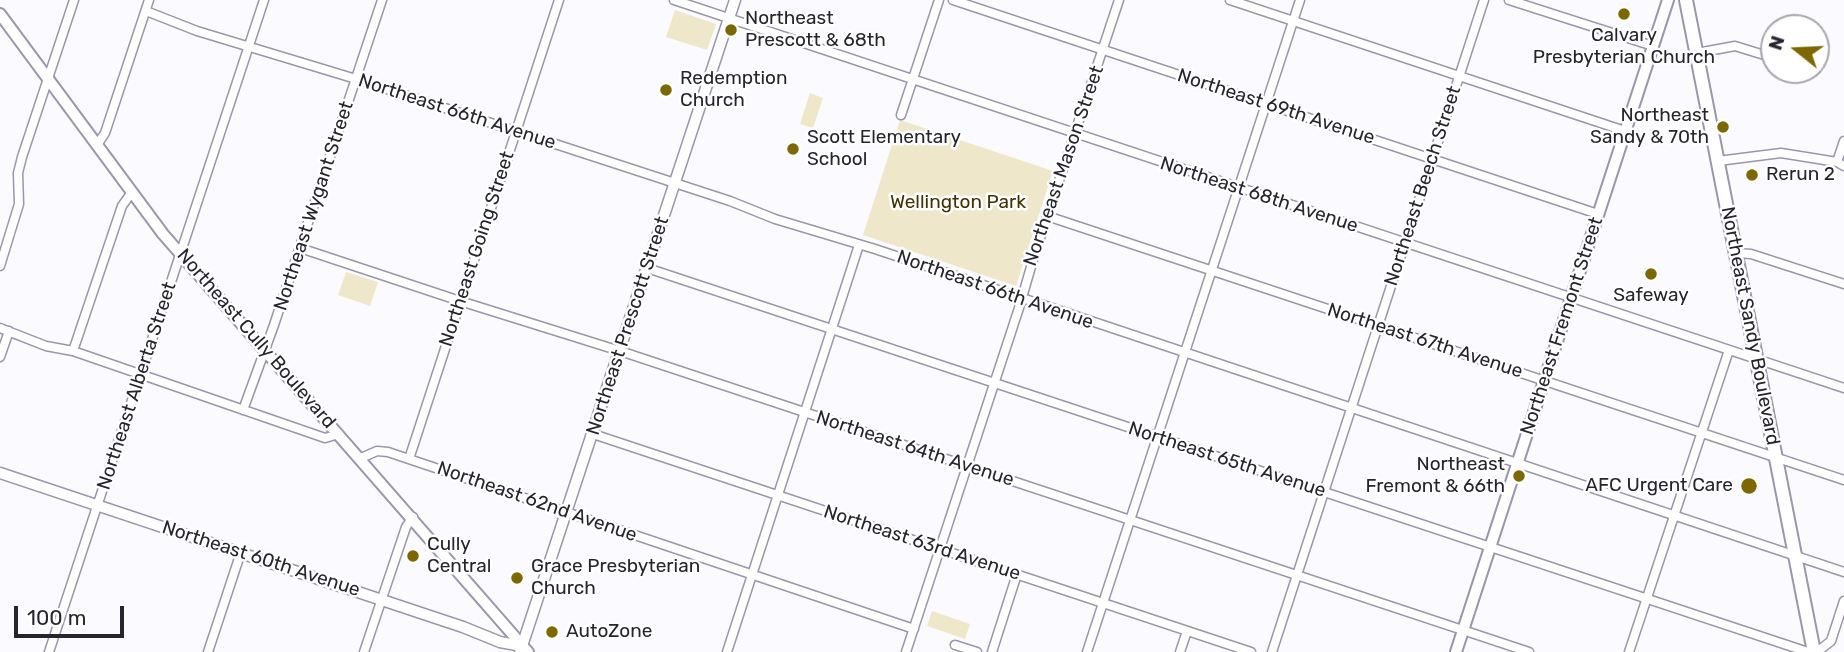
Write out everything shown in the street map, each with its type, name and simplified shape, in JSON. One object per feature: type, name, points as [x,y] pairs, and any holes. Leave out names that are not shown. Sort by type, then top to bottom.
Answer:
[{"type":"main road","name":"Northeast Fremont Street","points":[[1456,652],[1668,0]]},
{"type":"main road","name":"Northeast Sandy Boulevard","points":[[1686,0],[1815,652]]},
{"type":"main road","name":"Northeast Cully Boulevard","points":[[0,14],[181,254],[413,517],[524,650]]},
{"type":"street","points":[[0,266],[19,204],[19,164],[74,0]]},
{"type":"street","points":[[97,145],[105,133],[149,0]]},
{"type":"street","name":"Northeast Alberta Street","points":[[49,652],[264,0]]},
{"type":"street","name":"Northeast Wygant Street","points":[[243,410],[382,0]]},
{"type":"street","name":"Northeast Going Street","points":[[409,459],[559,0]]},
{"type":"street","name":"Northeast 68th Avenue","points":[[674,0],[1844,388]]},
{"type":"street","name":"Northeast Prescott Street","points":[[524,650],[735,0]]},
{"type":"street","points":[[901,115],[939,0]]},
{"type":"street","name":"Northeast 69th Avenue","points":[[953,0],[1598,214]]},
{"type":"street","name":"Northeast Mason Street","points":[[906,652],[942,549],[1047,216],[1119,0]]},
{"type":"street","points":[[1230,0],[1625,131]]},
{"type":"street","points":[[1087,652],[1300,0]]},
{"type":"street","name":"Northeast Beech Street","points":[[1272,652],[1484,0]]},
{"type":"street","points":[[1509,0],[1653,46]]},
{"type":"street","name":"Northeast 66th Avenue","points":[[146,11],[197,31],[356,79],[738,204],[775,219],[1021,298],[1844,572]]},
{"type":"street","points":[[1697,53],[1735,46],[1760,54]]},
{"type":"street","points":[[1718,161],[1781,153],[1841,164],[1844,141]]},
{"type":"street","points":[[74,351],[122,206],[132,192]]},
{"type":"street","name":"Northeast 67th Avenue","points":[[1047,216],[1844,480]]},
{"type":"street","points":[[727,652],[859,245]]},
{"type":"street","name":"Northeast 64th Avenue","points":[[300,248],[806,412],[1529,652]]},
{"type":"street","points":[[1736,253],[1751,254],[1844,284]]},
{"type":"street","name":"Northeast 65th Avenue","points":[[647,268],[1808,652]]},
{"type":"street","points":[[0,357],[4,329],[46,346],[74,351],[324,438],[340,434]]},
{"type":"street","points":[[1629,652],[1729,350]]},
{"type":"street","name":"Northeast 63rd Avenue","points":[[593,434],[1251,652]]},
{"type":"street","name":"Northeast 62nd Avenue","points":[[360,458],[382,450],[914,629]]},
{"type":"street","name":"Northeast 60th Avenue","points":[[0,473],[382,599],[524,650]]},
{"type":"street","points":[[364,652],[406,527],[413,517]]},
{"type":"street","points":[[208,652],[241,552]]},
{"type":"street","points":[[992,652],[1017,574]]},
{"type":"street","points":[[1815,652],[1830,640],[1844,601]]},
{"type":"street","points":[[1180,652],[1186,631]]},
{"type":"street","points":[[955,645],[977,652]]},
{"type":"green space","points":[[675,10],[716,24],[707,50],[666,37]]},
{"type":"green space","points":[[810,93],[823,98],[813,128],[800,124]]},
{"type":"green space","name":"Wellington Park","points":[[900,120],[1053,171],[1016,286],[863,235]]},
{"type":"green space","points":[[346,272],[378,282],[370,306],[338,295]]},
{"type":"green space","points":[[932,611],[970,624],[965,639],[927,626]]},
{"type":"place","name":"Calvary Presbyterian Church","points":[[1624,14]]},
{"type":"place","name":"Northeast Prescott & 68th","points":[[731,30]]},
{"type":"place","name":"Redemption Church","points":[[666,90]]},
{"type":"place","name":"Northeast Sandy & 70th","points":[[1723,127]]},
{"type":"place","name":"Scott Elementary School","points":[[793,149]]},
{"type":"place","name":"Rerun 2","points":[[1752,175]]},
{"type":"place","name":"Safeway","points":[[1651,274]]},
{"type":"place","name":"Northeast Fremont & 66th","points":[[1519,476]]},
{"type":"place","name":"AFC Urgent Care","points":[[1749,486]]},
{"type":"place","name":"Cully Central","points":[[413,556]]},
{"type":"place","name":"Grace Presbyterian Church","points":[[517,578]]},
{"type":"place","name":"AutoZone","points":[[552,632]]}]
